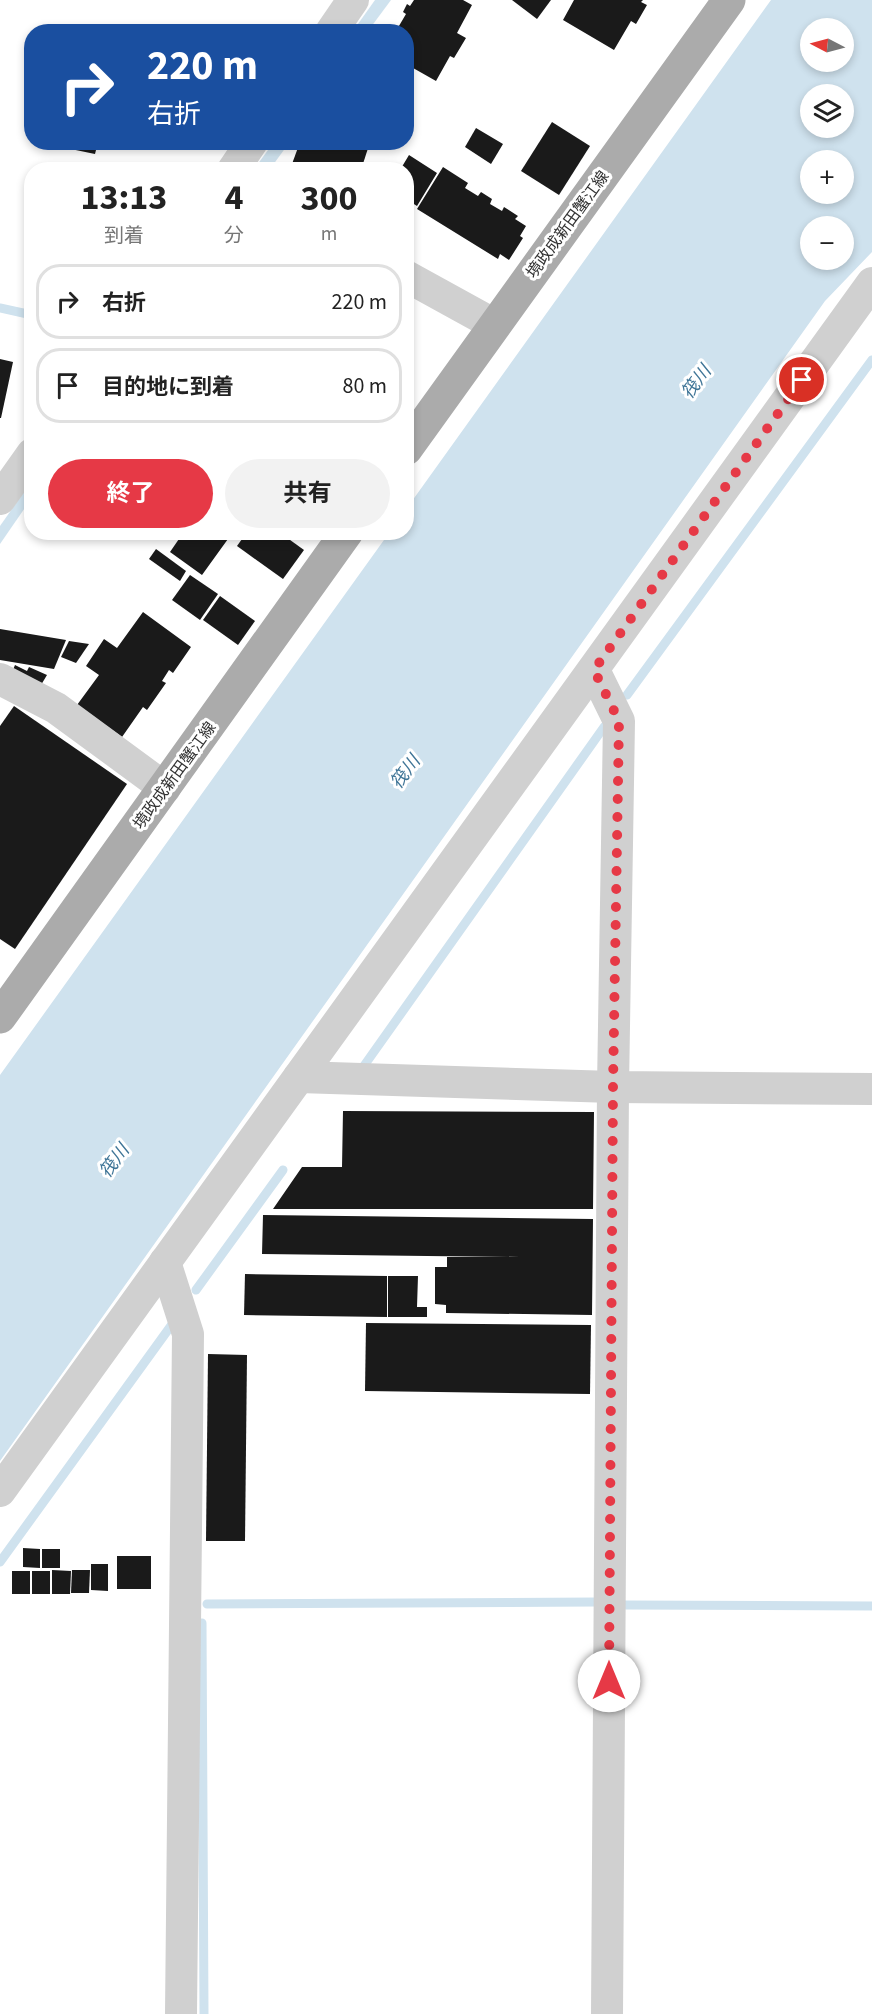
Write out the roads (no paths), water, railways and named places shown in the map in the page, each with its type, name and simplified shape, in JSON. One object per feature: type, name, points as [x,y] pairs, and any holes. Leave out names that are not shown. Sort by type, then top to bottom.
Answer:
[{"type":"main road","name":"境政成新田蟹江線","points":[[414,438],[729,0]]},
{"type":"main road","name":"境政成新田蟹江線","points":[[0,1017],[341,540]]},
{"type":"street","points":[[336,24],[353,0]]},
{"type":"street","points":[[414,280],[495,325]]},
{"type":"street","points":[[0,1491],[872,283]]},
{"type":"street","points":[[0,499],[24,465]]},
{"type":"street","points":[[594,670],[619,721],[613,1087],[607,2014]]},
{"type":"street","points":[[0,678],[56,708],[165,788]]},
{"type":"street","points":[[299,1077],[613,1087],[872,1089]]},
{"type":"street","points":[[165,1262],[188,1334],[181,2014]]},
{"type":"water","points":[[375,0],[391,0],[373,24],[358,24]]},
{"type":"water","name":"筏川","points":[[771,0],[872,0],[872,252],[825,301],[0,1461],[0,1075],[384,540],[414,540],[414,498]]},
{"type":"water","points":[[268,150],[284,150],[275,162],[259,162]]},
{"type":"water","points":[[24,492],[24,509],[0,544],[0,526]]},
{"type":"waterway","points":[[0,308],[24,313]]},
{"type":"waterway","points":[[627,695],[872,360]]},
{"type":"waterway","points":[[361,1070],[604,727]]},
{"type":"waterway","points":[[196,1290],[283,1170]]},
{"type":"waterway","points":[[0,1562],[173,1323]]},
{"type":"waterway","points":[[207,1604],[596,1602]]},
{"type":"waterway","points":[[625,1605],[872,1606]]},
{"type":"waterway","points":[[202,1623],[204,2014]]}]
